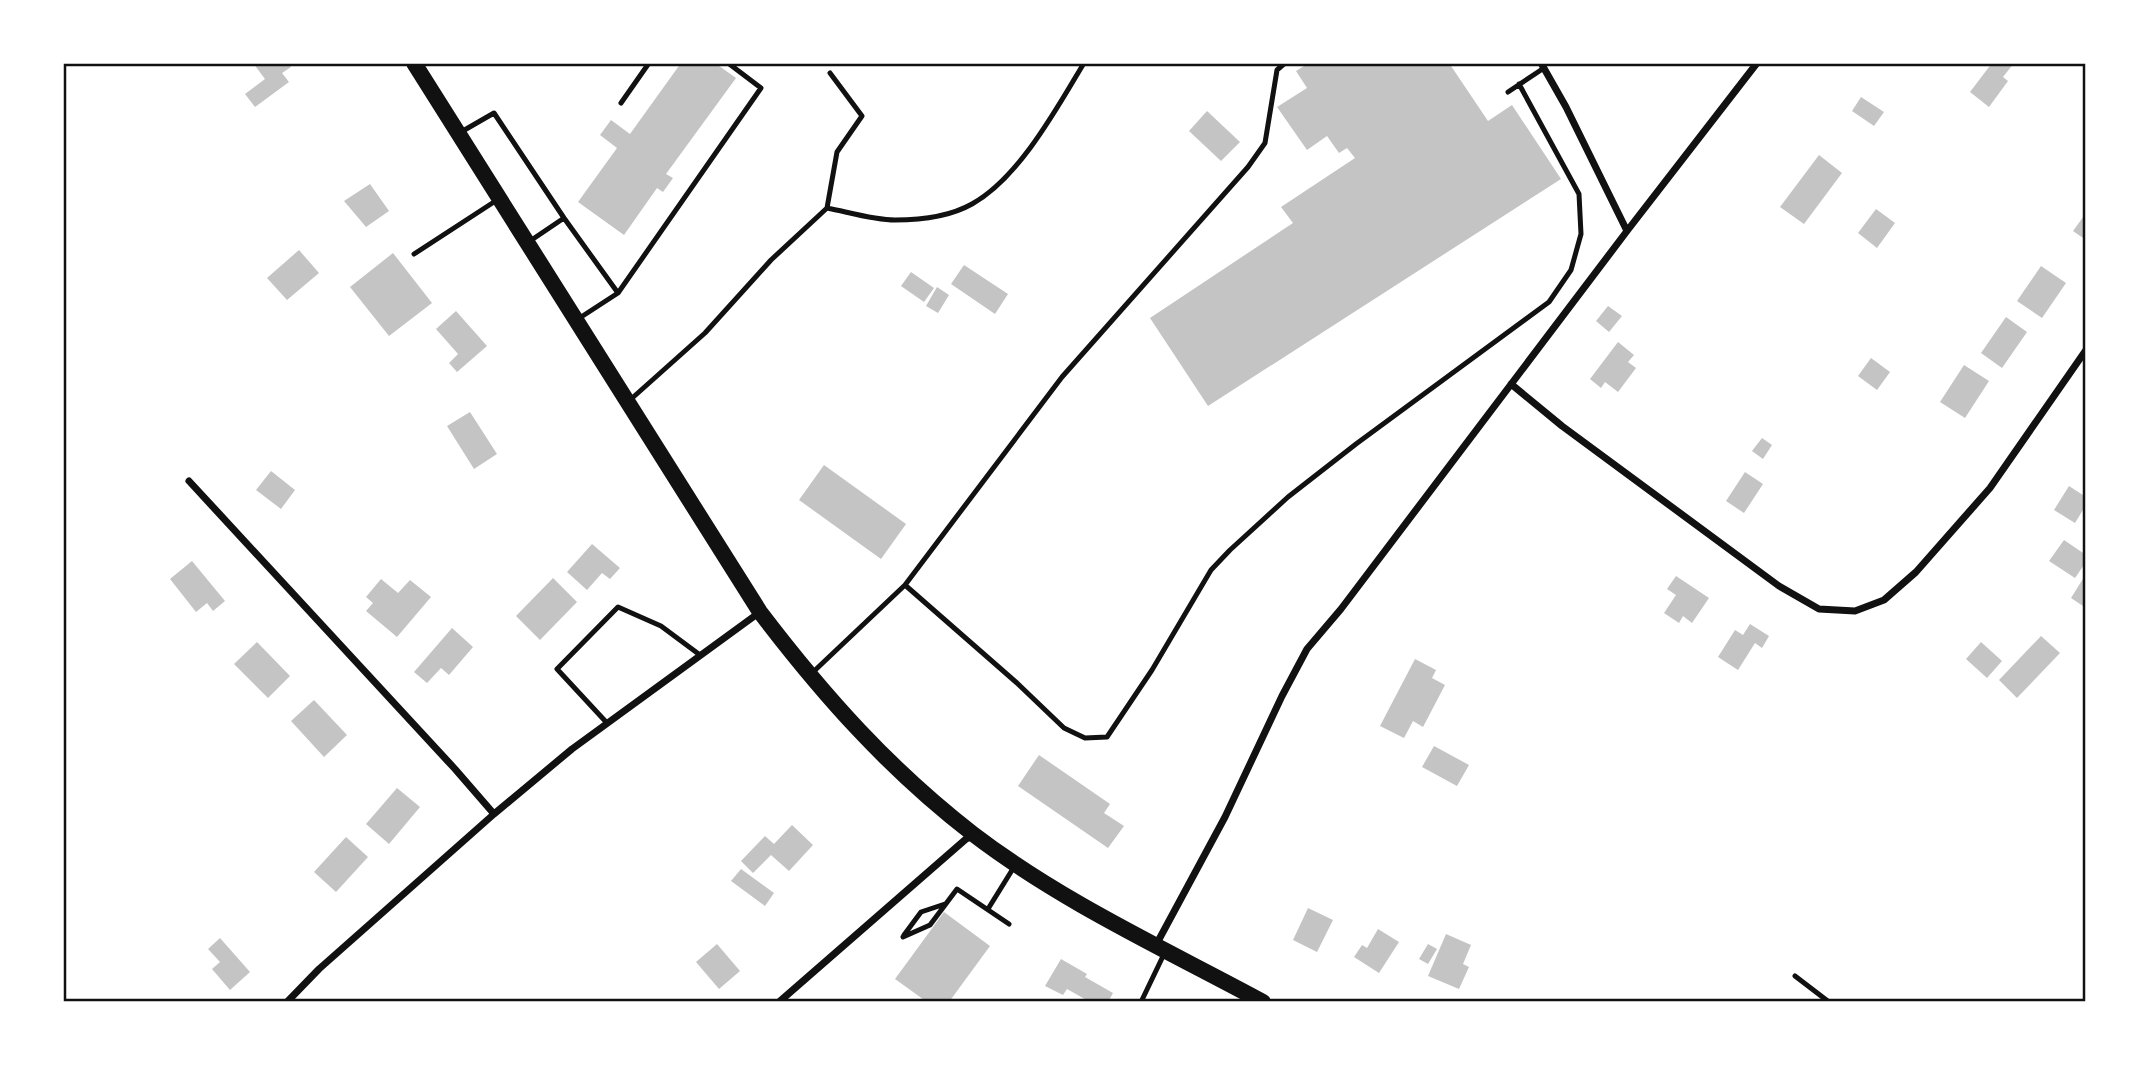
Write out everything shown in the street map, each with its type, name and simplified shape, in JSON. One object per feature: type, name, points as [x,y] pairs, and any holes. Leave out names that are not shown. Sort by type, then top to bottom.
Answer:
[{"type":"main road","points":[[414,63],[760,612],[809,676],[868,743],[920,792],[1016,864],[1100,916],[1263,1002]]},
{"type":"street","points":[[1160,948],[1307,649],[1756,63]]},
{"type":"street","points":[[1543,65],[1627,231]]},
{"type":"street","points":[[1511,384],[1562,426],[1779,586],[1819,608],[1855,611],[1884,600],[1916,572],[1990,488],[2086,350]]},
{"type":"street","points":[[189,481],[494,814]]},
{"type":"street","points":[[286,1002],[318,969],[572,749],[760,612]]},
{"type":"street","points":[[779,1002],[966,839],[975,835]]},
{"type":"lane","points":[[621,103],[649,63]]},
{"type":"lane","points":[[576,320],[618,293],[761,88],[728,63]]},
{"type":"lane","points":[[827,208],[892,220],[939,217],[973,204],[1006,178],[1051,116],[1084,63]]},
{"type":"lane","points":[[809,676],[905,585],[1062,377],[1248,167],[1265,144],[1277,70],[1285,63]]},
{"type":"lane","points":[[1508,92],[1543,65]]},
{"type":"lane","points":[[627,402],[705,333],[771,260],[827,208],[837,152],[862,116],[830,73]]},
{"type":"lane","points":[[905,585],[1064,728],[1085,737],[1107,737],[1152,670],[1211,570],[1230,550],[1317,474],[1549,302],[1571,270],[1581,234],[1578,194],[1519,84]]},
{"type":"lane","points":[[459,133],[494,113],[618,293]]},
{"type":"lane","points":[[414,254],[499,198]]},
{"type":"lane","points":[[528,243],[564,218]]},
{"type":"lane","points":[[607,723],[557,669],[618,607],[661,626],[701,655]]},
{"type":"lane","points":[[988,909],[1016,864]]},
{"type":"lane","points":[[944,904],[921,912],[903,937],[930,925],[957,889],[1009,925]]},
{"type":"lane","points":[[1141,1002],[1160,948]]},
{"type":"lane","points":[[1795,976],[1829,1002]]},
{"type":"building","points":[[253,63],[288,63],[291,67],[282,73],[289,82],[255,107],[245,94],[265,79]]},
{"type":"building","points":[[681,63],[715,63],[736,78],[666,174],[673,178],[663,192],[657,188],[624,235],[578,202],[617,148],[600,135],[611,120],[630,134]]},
{"type":"building","points":[[1309,63],[1449,63],[1488,121],[1512,105],[1561,179],[1208,406],[1150,318],[1293,223],[1281,207],[1355,158],[1347,148],[1339,153],[1327,136],[1307,150],[1277,107],[1307,88],[1296,71]]},
{"type":"building","points":[[1992,63],[2014,63],[2003,77],[2008,81],[1989,107],[1970,92]]},
{"type":"building","points":[[1861,97],[1884,112],[1874,126],[1852,111]]},
{"type":"building","points":[[1207,111],[1240,142],[1221,161],[1189,131]]},
{"type":"building","points":[[1819,155],[1842,173],[1804,224],[1780,207]]},
{"type":"building","points":[[370,184],[389,211],[366,227],[344,201]]},
{"type":"building","points":[[1876,209],[1895,223],[1877,248],[1858,233]]},
{"type":"building","points":[[2086,213],[2086,240],[2073,231]]},
{"type":"building","points":[[299,250],[319,273],[287,300],[267,278]]},
{"type":"building","points":[[393,253],[432,303],[389,336],[350,287]]},
{"type":"building","points":[[964,265],[1008,294],[995,314],[951,284]]},
{"type":"building","points":[[2041,266],[2066,283],[2042,318],[2017,301]]},
{"type":"building","points":[[911,272],[934,288],[924,302],[901,286]]},
{"type":"building","points":[[937,287],[949,295],[938,313],[926,306]]},
{"type":"building","points":[[1608,306],[1622,316],[1609,332],[1596,321]]},
{"type":"building","points":[[456,311],[487,346],[457,372],[449,363],[458,354],[436,329]]},
{"type":"building","points":[[2006,317],[2027,332],[2002,368],[1981,353]]},
{"type":"building","points":[[1618,342],[1634,355],[1628,362],[1636,368],[1618,392],[1605,382],[1601,388],[1590,379]]},
{"type":"building","points":[[1871,358],[1890,372],[1877,390],[1858,376]]},
{"type":"building","points":[[1964,365],[1989,381],[1965,418],[1940,402]]},
{"type":"building","points":[[470,412],[497,454],[474,469],[447,426]]},
{"type":"building","points":[[1762,438],[1772,445],[1763,459],[1752,451]]},
{"type":"building","points":[[824,465],[906,524],[881,559],[799,500]]},
{"type":"building","points":[[271,471],[295,490],[281,509],[256,490]]},
{"type":"building","points":[[1745,472],[1763,484],[1744,513],[1726,501]]},
{"type":"building","points":[[2069,486],[2086,497],[2086,505],[2075,523],[2054,510]]},
{"type":"building","points":[[2064,540],[2086,555],[2086,562],[2075,578],[2049,561]]},
{"type":"building","points":[[592,544],[620,568],[610,579],[602,573],[587,590],[567,572]]},
{"type":"building","points":[[192,561],[225,601],[213,611],[207,603],[196,612],[170,579]]},
{"type":"building","points":[[2086,574],[2086,608],[2071,598]]},
{"type":"building","points":[[1676,576],[1709,598],[1692,623],[1683,616],[1679,623],[1664,613],[1676,595],[1667,589]]},
{"type":"building","points":[[553,578],[577,602],[540,640],[516,616]]},
{"type":"building","points":[[381,579],[398,593],[410,580],[431,597],[397,637],[366,611],[373,603],[366,597]]},
{"type":"building","points":[[1750,624],[1769,636],[1762,648],[1755,643],[1738,670],[1718,657],[1735,630],[1743,635]]},
{"type":"building","points":[[452,628],[473,647],[449,675],[441,668],[427,683],[414,672]]},
{"type":"building","points":[[2041,636],[2060,653],[2017,698],[1999,680]]},
{"type":"building","points":[[257,642],[290,676],[268,698],[234,664]]},
{"type":"building","points":[[1981,642],[2002,661],[1987,678],[1966,659]]},
{"type":"building","points":[[1415,659],[1436,670],[1432,678],[1445,685],[1423,727],[1413,721],[1404,738],[1380,726]]},
{"type":"building","points":[[314,700],[347,735],[324,757],[291,721]]},
{"type":"building","points":[[1434,746],[1469,765],[1457,786],[1422,767]]},
{"type":"building","points":[[1039,755],[1110,804],[1104,813],[1124,826],[1108,848],[1018,786]]},
{"type":"building","points":[[397,788],[420,807],[389,844],[366,824]]},
{"type":"building","points":[[792,825],[813,845],[789,871],[771,855],[753,873],[741,861],[765,836],[774,844]]},
{"type":"building","points":[[346,837],[368,857],[336,892],[314,872]]},
{"type":"building","points":[[741,869],[774,893],[765,906],[731,881]]},
{"type":"building","points":[[1308,908],[1333,920],[1317,952],[1293,940]]},
{"type":"building","points":[[944,912],[990,946],[949,1002],[927,1002],[895,979]]},
{"type":"building","points":[[1378,929],[1399,942],[1379,973],[1354,957],[1362,945],[1367,948]]},
{"type":"building","points":[[1446,934],[1471,945],[1463,964],[1469,967],[1459,989],[1428,976]]},
{"type":"building","points":[[220,938],[250,972],[230,990],[212,969],[220,962],[208,949]]},
{"type":"building","points":[[717,944],[740,971],[719,989],[696,962]]},
{"type":"building","points":[[1428,944],[1437,949],[1428,964],[1419,959]]},
{"type":"building","points":[[1061,959],[1113,993],[1108,1002],[1090,1002],[1067,989],[1063,995],[1045,986]]}]
